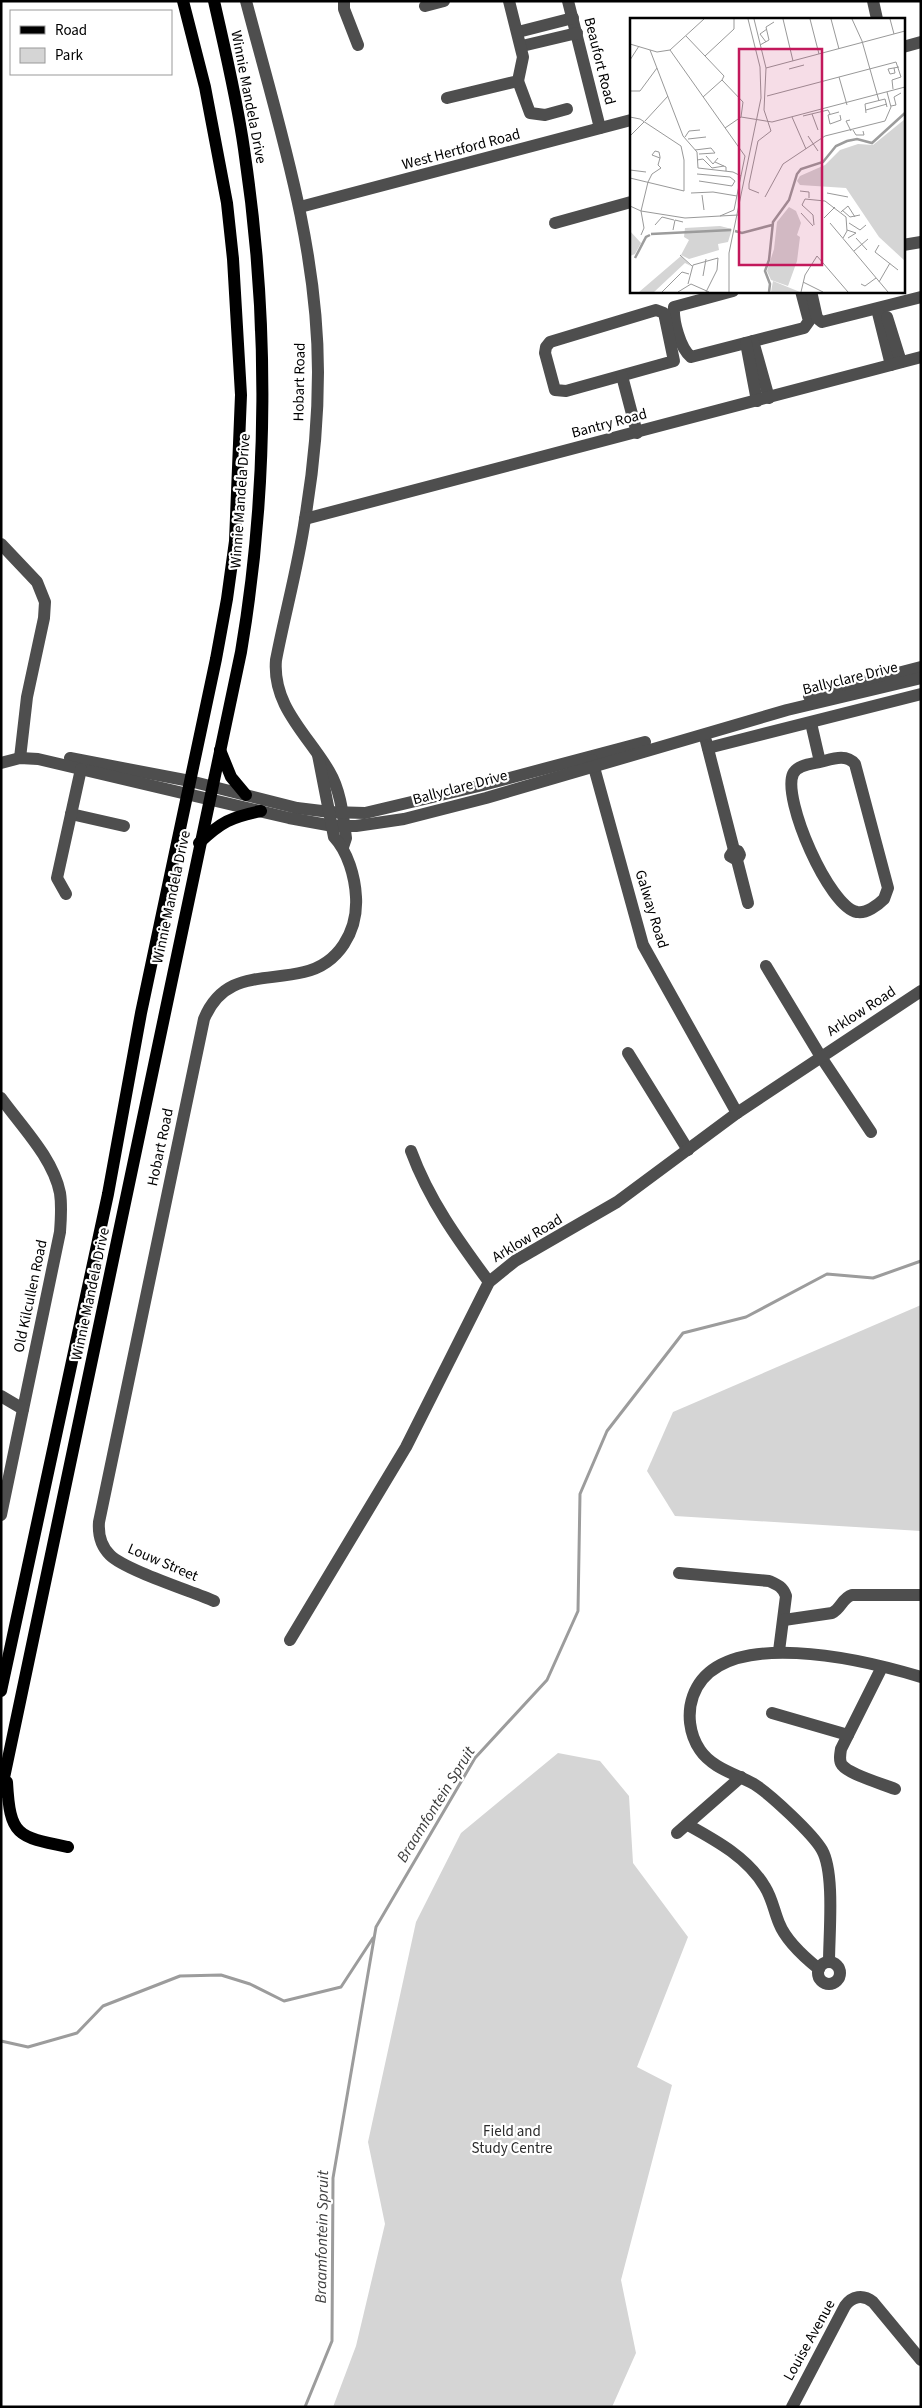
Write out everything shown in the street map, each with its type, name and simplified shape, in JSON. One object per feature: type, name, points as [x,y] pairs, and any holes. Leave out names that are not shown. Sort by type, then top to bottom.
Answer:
[{"type":"main road","name":"Winnie Mandela Drive","points":[[1,1691],[104,1212],[141,1014],[223,625],[233,560],[239,475],[241,396],[237,310],[227,203],[204,87],[182,1]]},
{"type":"main road","name":"Winnie Mandela Drive","points":[[1,1792],[98,1339],[199,843],[244,634],[254,558],[258,501],[262,341],[257,262],[244,150],[214,1]]},
{"type":"main road","points":[[220,750],[231,777],[246,795]]},
{"type":"main road","points":[[199,843],[224,821],[232,817],[261,812]]},
{"type":"main road","points":[[6,1770],[9,1810],[13,1824],[20,1832],[33,1840],[68,1848]]},
{"type":"street","name":"Hobart Road","points":[[103,1546],[98,1530],[103,1497],[204,1019],[212,1004],[233,986],[252,978],[304,972],[322,965],[339,952],[353,928],[357,908],[355,889],[343,847],[334,837],[338,826],[334,780],[287,709],[275,676],[276,660],[306,519],[316,416],[318,364],[307,254],[300,207],[246,1]]},
{"type":"street","points":[[344,1],[344,8],[358,45]]},
{"type":"street","points":[[425,6],[444,1]]},
{"type":"street","points":[[509,1],[522,46],[523,56],[518,81],[530,112],[545,115],[567,109]]},
{"type":"street","name":"Beaufort Road","points":[[568,1],[600,128]]},
{"type":"street","points":[[872,1],[877,18]]},
{"type":"street","points":[[518,32],[573,18]]},
{"type":"street","points":[[522,46],[577,33]]},
{"type":"street","points":[[904,47],[921,42]]},
{"type":"street","points":[[447,98],[518,81]]},
{"type":"street","name":"West Hertford Road","points":[[300,207],[630,120]]},
{"type":"street","points":[[556,223],[630,202]]},
{"type":"street","points":[[904,245],[921,242]]},
{"type":"street","points":[[729,292],[674,307],[673,314],[685,352],[691,357],[807,326],[809,320],[801,292]]},
{"type":"street","points":[[811,292],[817,318],[822,322],[921,297]]},
{"type":"street","points":[[881,308],[896,364]]},
{"type":"street","points":[[661,310],[664,313],[674,361],[619,378],[566,391],[558,391],[554,388],[546,348],[550,342],[661,310]]},
{"type":"street","points":[[750,342],[763,400]]},
{"type":"street","name":"Bantry Road","points":[[306,519],[921,357]]},
{"type":"street","points":[[619,378],[633,434]]},
{"type":"street","points":[[1,544],[34,578],[44,596],[46,609],[27,698],[21,755]]},
{"type":"street","name":"Ballyclare Drive","points":[[1,763],[21,755],[187,796],[338,826],[404,819],[703,729],[921,667]]},
{"type":"street","name":"Ballyclare Drive","points":[[703,729],[921,678]]},
{"type":"street","points":[[708,748],[921,694]]},
{"type":"street","points":[[811,723],[820,762]]},
{"type":"street","points":[[703,729],[748,903]]},
{"type":"street","name":"Ballyclare Drive","points":[[1,757],[21,755],[63,757],[190,781],[297,808],[336,813],[365,813],[593,762]]},
{"type":"street","points":[[849,758],[856,764],[888,888],[884,899],[879,905],[864,912],[852,910],[829,885],[808,845],[799,822],[792,789],[794,773],[798,768],[820,762],[849,758]]},
{"type":"street","name":"Galway Road","points":[[593,762],[643,946],[737,1113]]},
{"type":"street","points":[[66,894],[57,878],[82,769]]},
{"type":"street","points":[[71,814],[124,826]]},
{"type":"street","points":[[766,966],[820,1057],[871,1132]]},
{"type":"street","name":"Arklow Road","points":[[290,1640],[406,1447],[489,1282],[515,1261],[617,1202],[737,1113],[921,991]]},
{"type":"street","points":[[628,1053],[688,1150]]},
{"type":"street","name":"Old Kilcullen Road","points":[[1,1098],[50,1168],[61,1203],[60,1232],[1,1515]]},
{"type":"street","points":[[411,1150],[422,1181],[452,1233],[489,1282]]},
{"type":"street","points":[[1,1396],[23,1409]]},
{"type":"street","name":"Louw Street","points":[[103,1546],[111,1556],[129,1567],[214,1601]]},
{"type":"street","points":[[679,1574],[769,1581],[779,1585],[784,1590],[786,1596],[779,1651]]},
{"type":"street","points":[[784,1620],[832,1613],[838,1609],[846,1598],[852,1595],[921,1595]]},
{"type":"street","points":[[688,1825],[719,1842],[753,1872],[765,1886],[783,1931],[809,1961],[824,1966],[829,1891],[827,1869],[822,1849],[769,1796],[742,1777],[718,1766],[700,1750],[690,1724],[690,1713],[694,1695],[703,1678],[716,1668],[738,1659],[779,1651],[818,1654],[921,1677]]},
{"type":"street","points":[[882,1667],[841,1749],[840,1759],[843,1766],[852,1772],[895,1789]]},
{"type":"street","points":[[772,1713],[848,1735]]},
{"type":"street","points":[[677,1833],[742,1777]]},
{"type":"street","name":"Louise Avenue","points":[[792,2407],[845,2306],[854,2298],[862,2297],[873,2302],[921,2360]]},
{"type":"green space","points":[[921,1305],[921,1531],[675,1516],[647,1471],[673,1412]]},
{"type":"green space","name":"Field and Study Centre","points":[[558,1753],[600,1761],[629,1796],[633,1863],[688,1937],[637,2067],[672,2085],[621,2280],[636,2353],[612,2407],[333,2407],[356,2346],[385,2224],[368,2142],[416,1922],[461,1833]]},
{"type":"waterway","name":"Braamfontein Spruit","points":[[305,2407],[332,2341],[333,2178],[376,1927],[475,1758],[547,1680],[578,1611],[580,1494],[607,1431],[683,1333],[746,1317],[827,1274],[873,1278],[921,1261]]},
{"type":"waterway","points":[[1,2041],[28,2047],[77,2033],[103,2006],[180,1976],[221,1975],[250,1984],[284,2001],[341,1987],[373,1938]]}]
